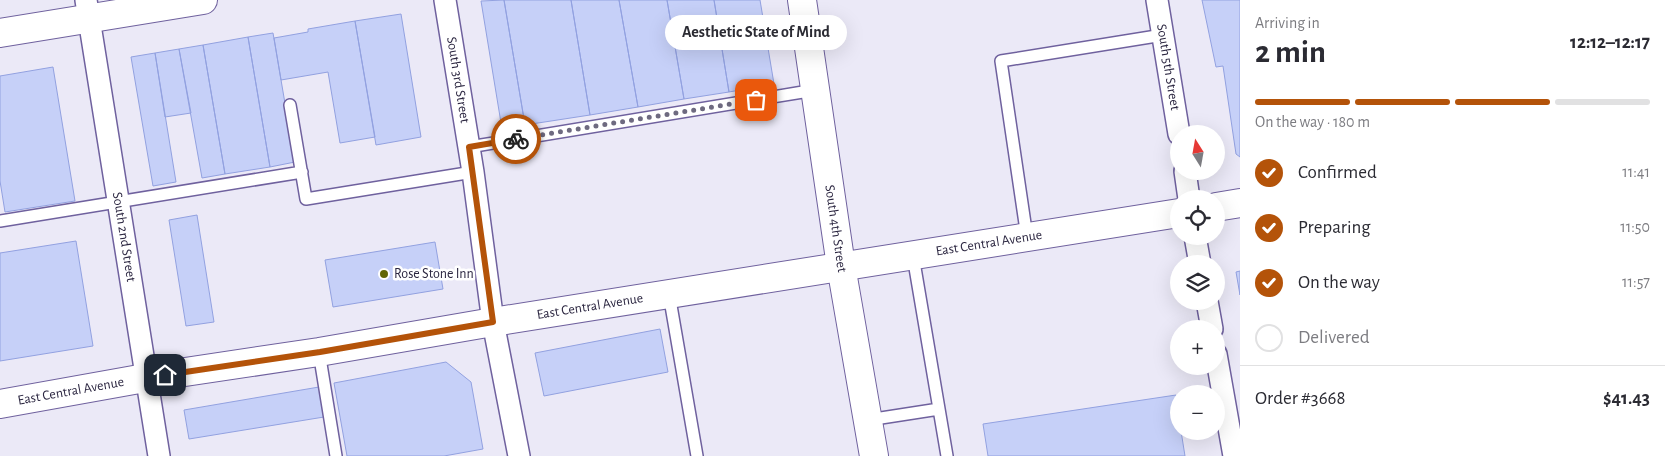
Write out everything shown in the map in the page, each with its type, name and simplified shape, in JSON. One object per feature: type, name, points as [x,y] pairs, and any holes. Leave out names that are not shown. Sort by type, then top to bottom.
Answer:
[{"type":"street","points":[[0,33],[88,9],[203,0]]},
{"type":"street","name":"South 3rd Street","points":[[445,0],[473,172],[493,322],[519,456]]},
{"type":"street","name":"South 4th Street","points":[[802,0],[842,266],[874,456]]},
{"type":"street","name":"South 5th Street","points":[[1157,0],[1178,125]]},
{"type":"street","name":"South 2nd Street","points":[[88,9],[145,378],[159,456]]},
{"type":"street","points":[[1225,206],[1240,203]]},
{"type":"street","name":"East Central Avenue","points":[[0,404],[145,378],[320,352],[493,322],[1170,214]]},
{"type":"street","points":[[1220,375],[1234,456]]},
{"type":"lane","points":[[1027,237],[1001,61],[1163,35]]},
{"type":"lane","points":[[469,147],[815,90]]},
{"type":"lane","points":[[290,105],[306,199],[473,172]]},
{"type":"lane","points":[[0,221],[302,172]]},
{"type":"lane","points":[[913,255],[946,456]]},
{"type":"lane","points":[[669,294],[697,456]]},
{"type":"lane","points":[[320,352],[336,456]]},
{"type":"lane","points":[[868,420],[939,409]]},
{"type":"building","points":[[504,0],[571,0],[590,115],[525,125]]},
{"type":"building","points":[[504,0],[525,125],[502,129],[481,1]]},
{"type":"building","points":[[571,0],[619,0],[638,107],[590,115]]},
{"type":"building","points":[[619,0],[667,0],[684,99],[638,107]]},
{"type":"building","points":[[667,0],[714,0],[729,92],[684,99]]},
{"type":"building","points":[[714,0],[760,0],[774,84],[729,92]]},
{"type":"building","points":[[1202,0],[1240,0],[1240,157],[1236,154],[1223,66],[1216,67]]},
{"type":"building","points":[[401,14],[421,137],[376,145],[355,21]]},
{"type":"building","points":[[355,21],[375,137],[340,143],[328,72],[281,80],[274,38],[308,32],[308,29]]},
{"type":"building","points":[[273,33],[295,162],[270,167],[248,37]]},
{"type":"building","points":[[248,37],[270,167],[225,174],[203,45]]},
{"type":"building","points":[[203,45],[225,174],[202,178],[179,49]]},
{"type":"building","points":[[179,49],[191,113],[165,117],[155,53]]},
{"type":"building","points":[[155,53],[176,182],[153,186],[131,57]]},
{"type":"building","points":[[53,67],[75,201],[5,212],[0,181],[0,76]]},
{"type":"building","points":[[197,215],[214,322],[186,326],[169,220]]},
{"type":"building","points":[[76,241],[93,346],[0,361],[0,253]]},
{"type":"building","name":"Rose Stone Inn","points":[[435,242],[443,289],[333,307],[325,260]]},
{"type":"building","points":[[1240,271],[1240,295],[1236,272]]},
{"type":"building","points":[[660,329],[668,372],[544,396],[535,353]]},
{"type":"building","points":[[446,362],[471,382],[483,449],[444,456],[347,456],[334,383]]},
{"type":"building","points":[[319,387],[324,417],[189,439],[184,410]]},
{"type":"building","points":[[1170,396],[1170,440],[1182,440],[1185,456],[988,456],[983,424]]},
{"type":"way so far","points":[[516,139],[756,100]]},
{"type":"place","name":"Aesthetic State of Mind","points":[[756,100]]},
{"type":"place","name":"Rose Stone Inn","points":[[384,274]]},
{"type":"route","points":[[165,375],[320,352],[493,322],[469,147],[516,139]]}]
